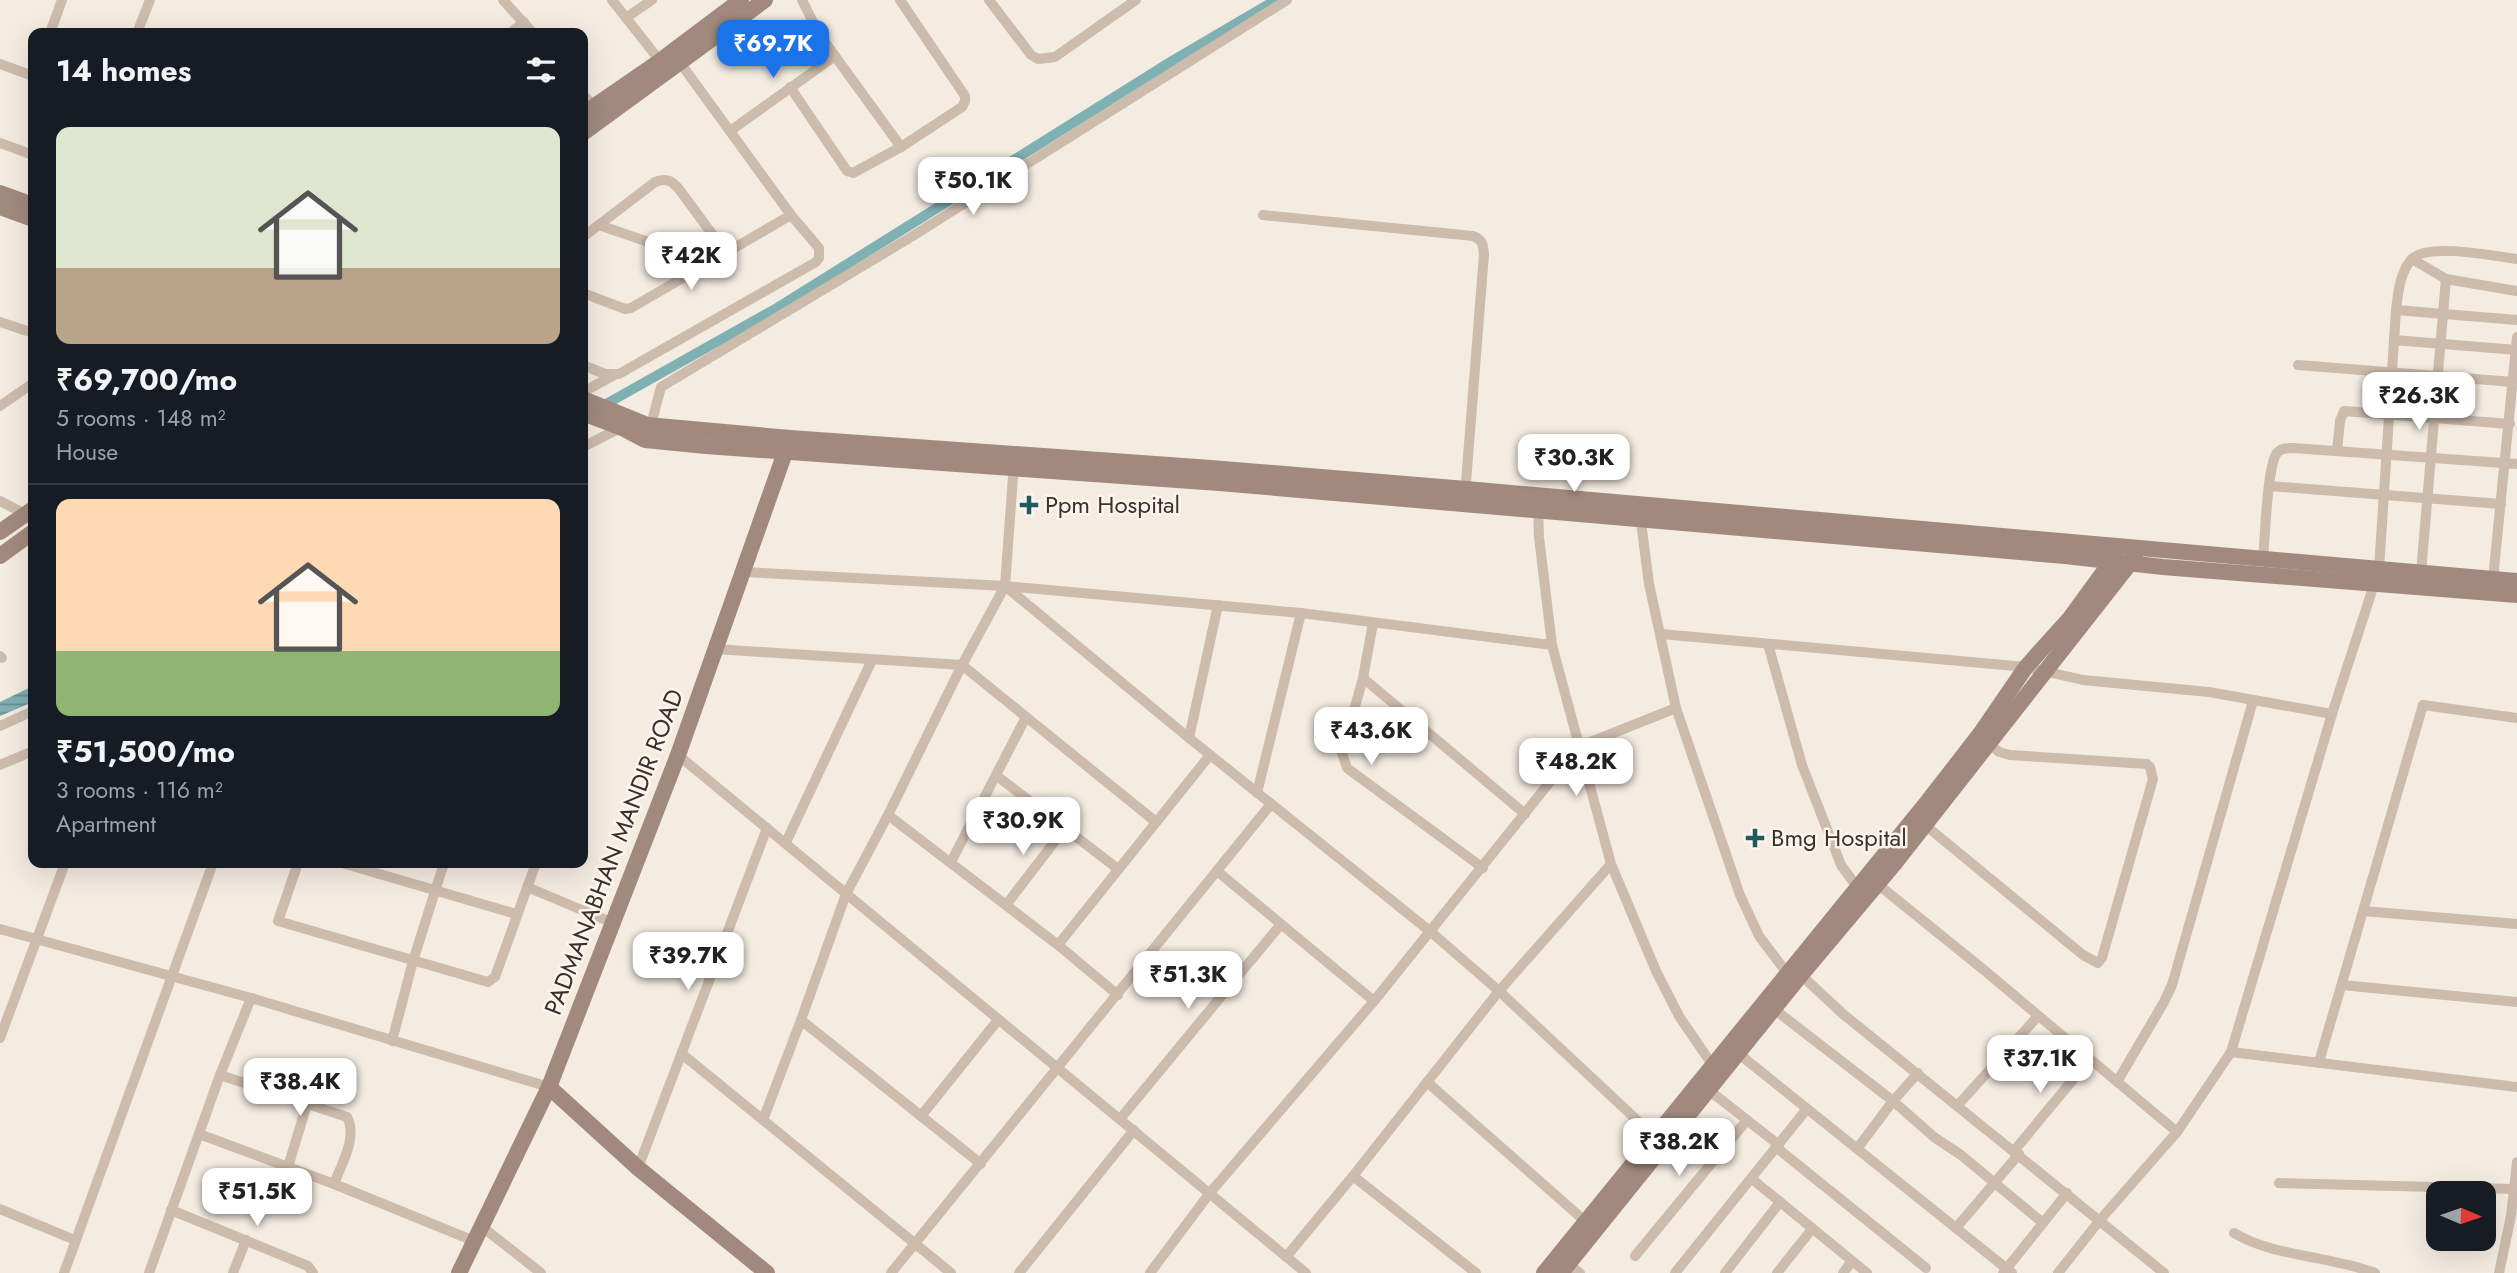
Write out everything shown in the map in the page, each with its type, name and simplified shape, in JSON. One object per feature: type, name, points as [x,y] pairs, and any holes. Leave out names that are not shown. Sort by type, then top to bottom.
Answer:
[{"type":"street","points":[[52,28],[62,0]]},
{"type":"street","points":[[139,28],[150,0]]},
{"type":"street","points":[[503,0],[529,28]]},
{"type":"street","points":[[588,397],[614,375],[819,258],[819,248],[791,215],[730,131],[670,58],[626,18],[612,0]]},
{"type":"street","points":[[626,18],[652,0]]},
{"type":"street","points":[[588,129],[741,0]]},
{"type":"street","points":[[588,104],[765,0]]},
{"type":"street","points":[[802,0],[819,34],[901,148]]},
{"type":"street","points":[[790,87],[847,171],[857,173],[901,148],[962,107],[965,101],[962,92],[901,0]]},
{"type":"street","points":[[989,0],[1031,55],[1038,59],[1055,57],[1136,0]]},
{"type":"street","points":[[651,425],[661,387],[922,230],[1287,0]]},
{"type":"street","points":[[516,28],[524,22]]},
{"type":"street","points":[[730,131],[835,56]]},
{"type":"street","points":[[0,64],[28,74]]},
{"type":"street","points":[[0,143],[28,153]]},
{"type":"street","points":[[588,233],[664,179],[672,181],[679,189],[726,253]]},
{"type":"street","points":[[0,193],[28,203]]},
{"type":"street","points":[[0,207],[28,217]]},
{"type":"street","points":[[588,295],[625,309],[631,308],[791,215]]},
{"type":"street","points":[[1263,215],[1479,238],[1484,254],[1465,497]]},
{"type":"street","points":[[598,225],[709,263]]},
{"type":"street","points":[[2058,1273],[2177,1132],[2231,1052],[2332,714],[2377,576],[2385,495],[2396,310],[2402,278],[2412,259],[2435,251],[2517,259]]},
{"type":"street","points":[[2412,259],[2446,279],[2517,291]]},
{"type":"street","points":[[2421,573],[2446,279]]},
{"type":"street","points":[[2396,310],[2517,320]]},
{"type":"street","points":[[0,321],[28,331]]},
{"type":"street","points":[[2494,579],[2501,504],[2511,464],[2510,424],[2517,337]]},
{"type":"street","points":[[2395,340],[2516,350]]},
{"type":"street","points":[[2298,365],[2513,382]]},
{"type":"street","points":[[588,367],[614,375]]},
{"type":"street","points":[[0,406],[28,386]]},
{"type":"street","points":[[588,404],[627,424],[645,440],[788,445],[1014,460],[1639,511],[2143,547],[2263,559],[2517,595]]},
{"type":"street","points":[[2337,451],[2340,421],[2344,411],[2510,424]]},
{"type":"street","points":[[588,444],[627,424],[651,425],[788,445]]},
{"type":"street","name":"PADMANABHAN MANDIR ROAD","points":[[459,1273],[549,1087],[678,755],[788,445]]},
{"type":"street","points":[[2263,559],[2273,460],[2282,449],[2511,464]]},
{"type":"street","points":[[763,1120],[846,894],[1005,586],[1014,460]]},
{"type":"street","points":[[2269,486],[2501,504]]},
{"type":"street","points":[[0,501],[28,514]]},
{"type":"street","points":[[1538,503],[1539,537],[1552,645],[1578,747],[1611,864],[1656,971],[1679,1016],[1727,1059],[1807,1110],[2007,1271],[2067,1193]]},
{"type":"street","points":[[1639,511],[2131,563],[2377,576],[2421,573],[2517,581]]},
{"type":"street","points":[[1639,511],[1649,584],[1675,708],[1740,895],[1759,936],[1794,974],[2164,1273]]},
{"type":"street","points":[[0,532],[28,517]]},
{"type":"street","points":[[0,556],[28,535]]},
{"type":"street","points":[[1867,882],[1925,825],[1985,739],[2026,667],[2070,618],[2123,546]]},
{"type":"street","points":[[1544,1273],[1567,1266],[1710,1091],[1727,1059],[1867,882],[1985,739],[2047,671],[2143,547]]},
{"type":"street","points":[[744,572],[1005,586],[1218,605],[1552,645]]},
{"type":"street","points":[[1005,586],[1431,932],[1499,990],[1655,1137]]},
{"type":"street","points":[[1189,738],[1218,605]]},
{"type":"street","points":[[1257,793],[1301,613]]},
{"type":"street","points":[[1373,623],[1363,678],[1342,752],[1347,768],[1483,868]]},
{"type":"street","points":[[1661,634],[2026,667],[2083,680],[2209,692],[2332,714]]},
{"type":"street","points":[[1768,644],[1802,765],[1849,879],[1867,882],[2038,1016],[2177,1132]]},
{"type":"street","points":[[715,649],[962,666],[1156,822]]},
{"type":"street","points":[[786,842],[872,660]]},
{"type":"street","points":[[1363,678],[1525,814]]},
{"type":"street","points":[[2117,1082],[2172,985],[2253,701]]},
{"type":"street","points":[[2319,1062],[2423,705],[2517,718]]},
{"type":"street","points":[[1154,1272],[1209,1194],[1431,932],[1578,747],[1675,708]]},
{"type":"street","points":[[0,726],[28,713]]},
{"type":"street","points":[[951,862],[1026,717]]},
{"type":"street","points":[[1925,825],[2083,955],[2094,963],[2098,963],[2102,958],[2153,779],[2150,767],[2147,764],[2010,755],[1999,752],[1985,739]]},
{"type":"street","points":[[0,765],[28,753]]},
{"type":"street","points":[[678,755],[1306,1273]]},
{"type":"street","points":[[1058,944],[1210,755]]},
{"type":"street","points":[[997,776],[1118,869]]},
{"type":"street","points":[[891,1273],[1271,804]]},
{"type":"street","points":[[888,815],[1058,944],[1118,995]]},
{"type":"street","points":[[638,1168],[767,828]]},
{"type":"street","points":[[1006,905],[1065,828]]},
{"type":"street","points":[[1286,1257],[1499,990],[1611,864]]},
{"type":"street","points":[[0,1038],[63,868]]},
{"type":"street","points":[[64,1273],[211,868]]},
{"type":"street","points":[[296,868],[278,921],[488,982],[495,977],[534,868]]},
{"type":"street","points":[[358,868],[516,914]]},
{"type":"street","points":[[392,1041],[413,961],[443,868]]},
{"type":"street","points":[[1217,871],[1374,1001]]},
{"type":"street","points":[[527,887],[612,923]]},
{"type":"street","points":[[2363,911],[2517,924]]},
{"type":"street","points":[[1120,1119],[1281,924]]},
{"type":"street","points":[[0,929],[170,978],[251,998],[549,1087],[638,1168],[767,1273]]},
{"type":"street","points":[[1567,1266],[1586,1222],[1655,1137],[1774,1009],[1794,974]]},
{"type":"street","points":[[2342,985],[2517,1002]]},
{"type":"street","points":[[149,1273],[220,1075],[251,998]]},
{"type":"street","points":[[1774,1009],[2043,1223]]},
{"type":"street","points":[[1958,1105],[2038,1016]]},
{"type":"street","points":[[801,1020],[981,1164]]},
{"type":"street","points":[[921,1116],[998,1020]]},
{"type":"street","points":[[2231,1052],[2517,1087]]},
{"type":"street","points":[[682,1054],[951,1273]]},
{"type":"street","points":[[1956,1228],[2090,1059]]},
{"type":"street","points":[[1857,1149],[1918,1073]]},
{"type":"street","points":[[220,1075],[347,1117],[351,1125],[351,1135],[334,1184]]},
{"type":"street","points":[[1427,1082],[1586,1222]]},
{"type":"street","points":[[1710,1091],[1926,1268]]},
{"type":"street","points":[[288,1167],[307,1104]]},
{"type":"street","points":[[1675,1273],[1807,1110]]},
{"type":"street","points":[[1635,1256],[1747,1120]]},
{"type":"street","points":[[1019,1273],[1133,1129]]},
{"type":"street","points":[[199,1135],[477,1233],[541,1273]]},
{"type":"street","points":[[2499,1273],[2517,1164]]},
{"type":"street","points":[[1353,1176],[1476,1273]]},
{"type":"street","points":[[1752,1179],[1867,1273]]},
{"type":"street","points":[[2279,1183],[2514,1189]]},
{"type":"street","points":[[1726,1273],[1780,1202]]},
{"type":"street","points":[[0,1209],[75,1240]]},
{"type":"street","points":[[171,1210],[307,1266],[313,1273]]},
{"type":"street","points":[[1777,1273],[1812,1229]]},
{"type":"street","points":[[2234,1233],[2250,1241],[2334,1260],[2375,1273]]},
{"type":"street","points":[[233,1273],[246,1240]]},
{"type":"street","points":[[1843,1273],[1852,1261]]},
{"type":"water","points":[[28,688],[28,704],[0,716],[0,702]]},
{"type":"waterway","points":[[599,408],[777,308],[1172,61],[1276,0]]},
{"type":"place","name":"Ppm Hospital","points":[[1029,505]]},
{"type":"place","name":"Bmg Hospital","points":[[1755,838]]}]
